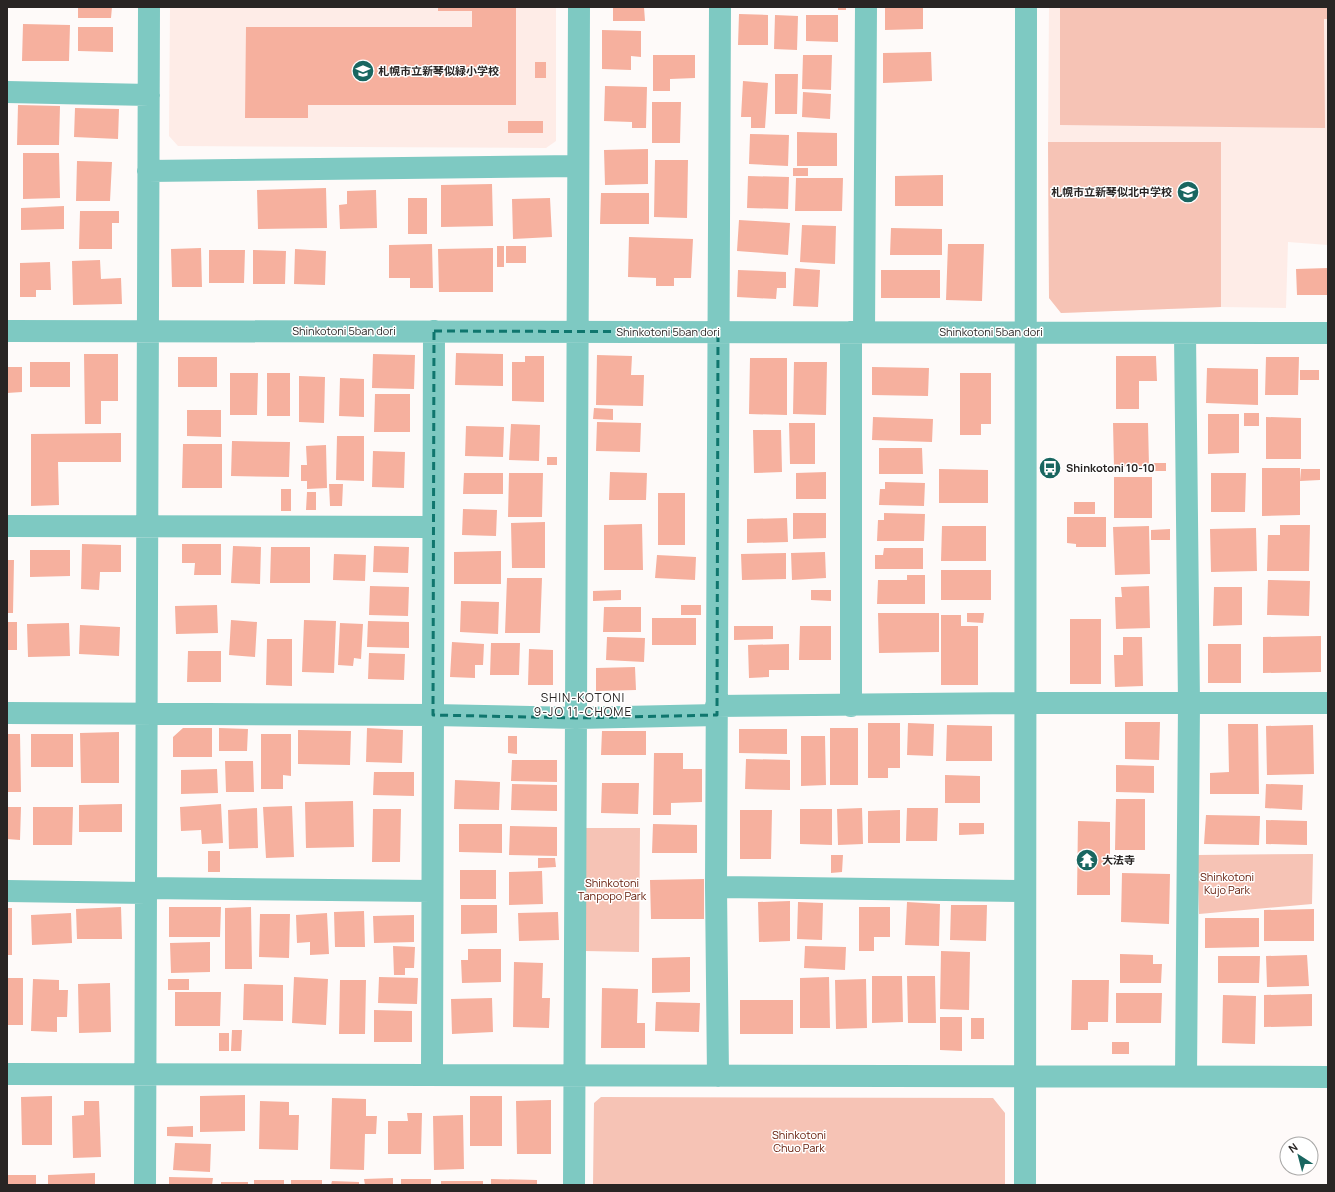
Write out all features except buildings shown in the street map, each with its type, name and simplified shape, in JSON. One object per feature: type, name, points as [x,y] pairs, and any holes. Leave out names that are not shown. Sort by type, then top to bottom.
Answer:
[{"type":"street","points":[[145,1185],[149,7]]},
{"type":"street","points":[[574,1185],[579,7]]},
{"type":"street","points":[[718,1076],[716,710],[720,7]]},
{"type":"street","points":[[851,706],[866,7]]},
{"type":"street","points":[[1025,1185],[1026,7]]},
{"type":"street","points":[[7,92],[149,95]]},
{"type":"street","points":[[148,171],[578,166]]},
{"type":"street","name":"Shinkotoni 5ban dori","points":[[7,331],[1328,333]]},
{"type":"street","points":[[432,1075],[431,891],[434,331]]},
{"type":"street","points":[[1185,333],[1188,704],[1186,1076]]},
{"type":"street","points":[[7,526],[147,525],[432,527]]},
{"type":"street","points":[[7,714],[433,714],[576,718],[716,710],[851,706],[1328,703]]},
{"type":"street","points":[[716,887],[1025,891]]},
{"type":"street","points":[[7,891],[431,891]]},
{"type":"street","points":[[7,1074],[1328,1076]]},
{"type":"highlighted area","points":[[434,331],[718,332],[717,715],[576,718],[433,715]]},
{"type":"shaded area","name":"札幌市立新琴似緑小学校","points":[[170,7],[556,7],[556,141],[546,148],[178,146],[169,136]]},
{"type":"shaded area","name":"札幌市立新琴似北中学校","points":[[1049,7],[1328,7],[1328,245],[1288,242],[1286,308],[1221,307],[1061,313],[1049,298]]},
{"type":"green space","points":[[1060,7],[1328,7],[1328,19],[1324,19],[1325,128],[1060,125]]},
{"type":"green space","points":[[1048,142],[1221,142],[1221,307],[1061,313],[1049,298]]},
{"type":"green space","name":"Shinkotoni Tanpopo Park","points":[[584,828],[640,828],[639,952],[584,951]]},
{"type":"green space","name":"Shinkotoni Kujo Park","points":[[1313,854],[1312,904],[1199,914],[1197,855]]},
{"type":"green space","name":"Shinkotoni Chuo Park","points":[[601,1097],[993,1098],[1005,1113],[1005,1185],[593,1185],[594,1103]]},
{"type":"place","name":"札幌市立新琴似緑小学校","points":[[363,71]]},
{"type":"place","name":"札幌市立新琴似北中学校","points":[[1188,192]]},
{"type":"place","name":"Shinkotoni 10-10","points":[[1050,468]]},
{"type":"place","name":"大法寺","points":[[1087,860]]},
{"type":"district","name":"SHIN-KOTONI 9-JO 11-CHOME","points":[[583,705]]}]
